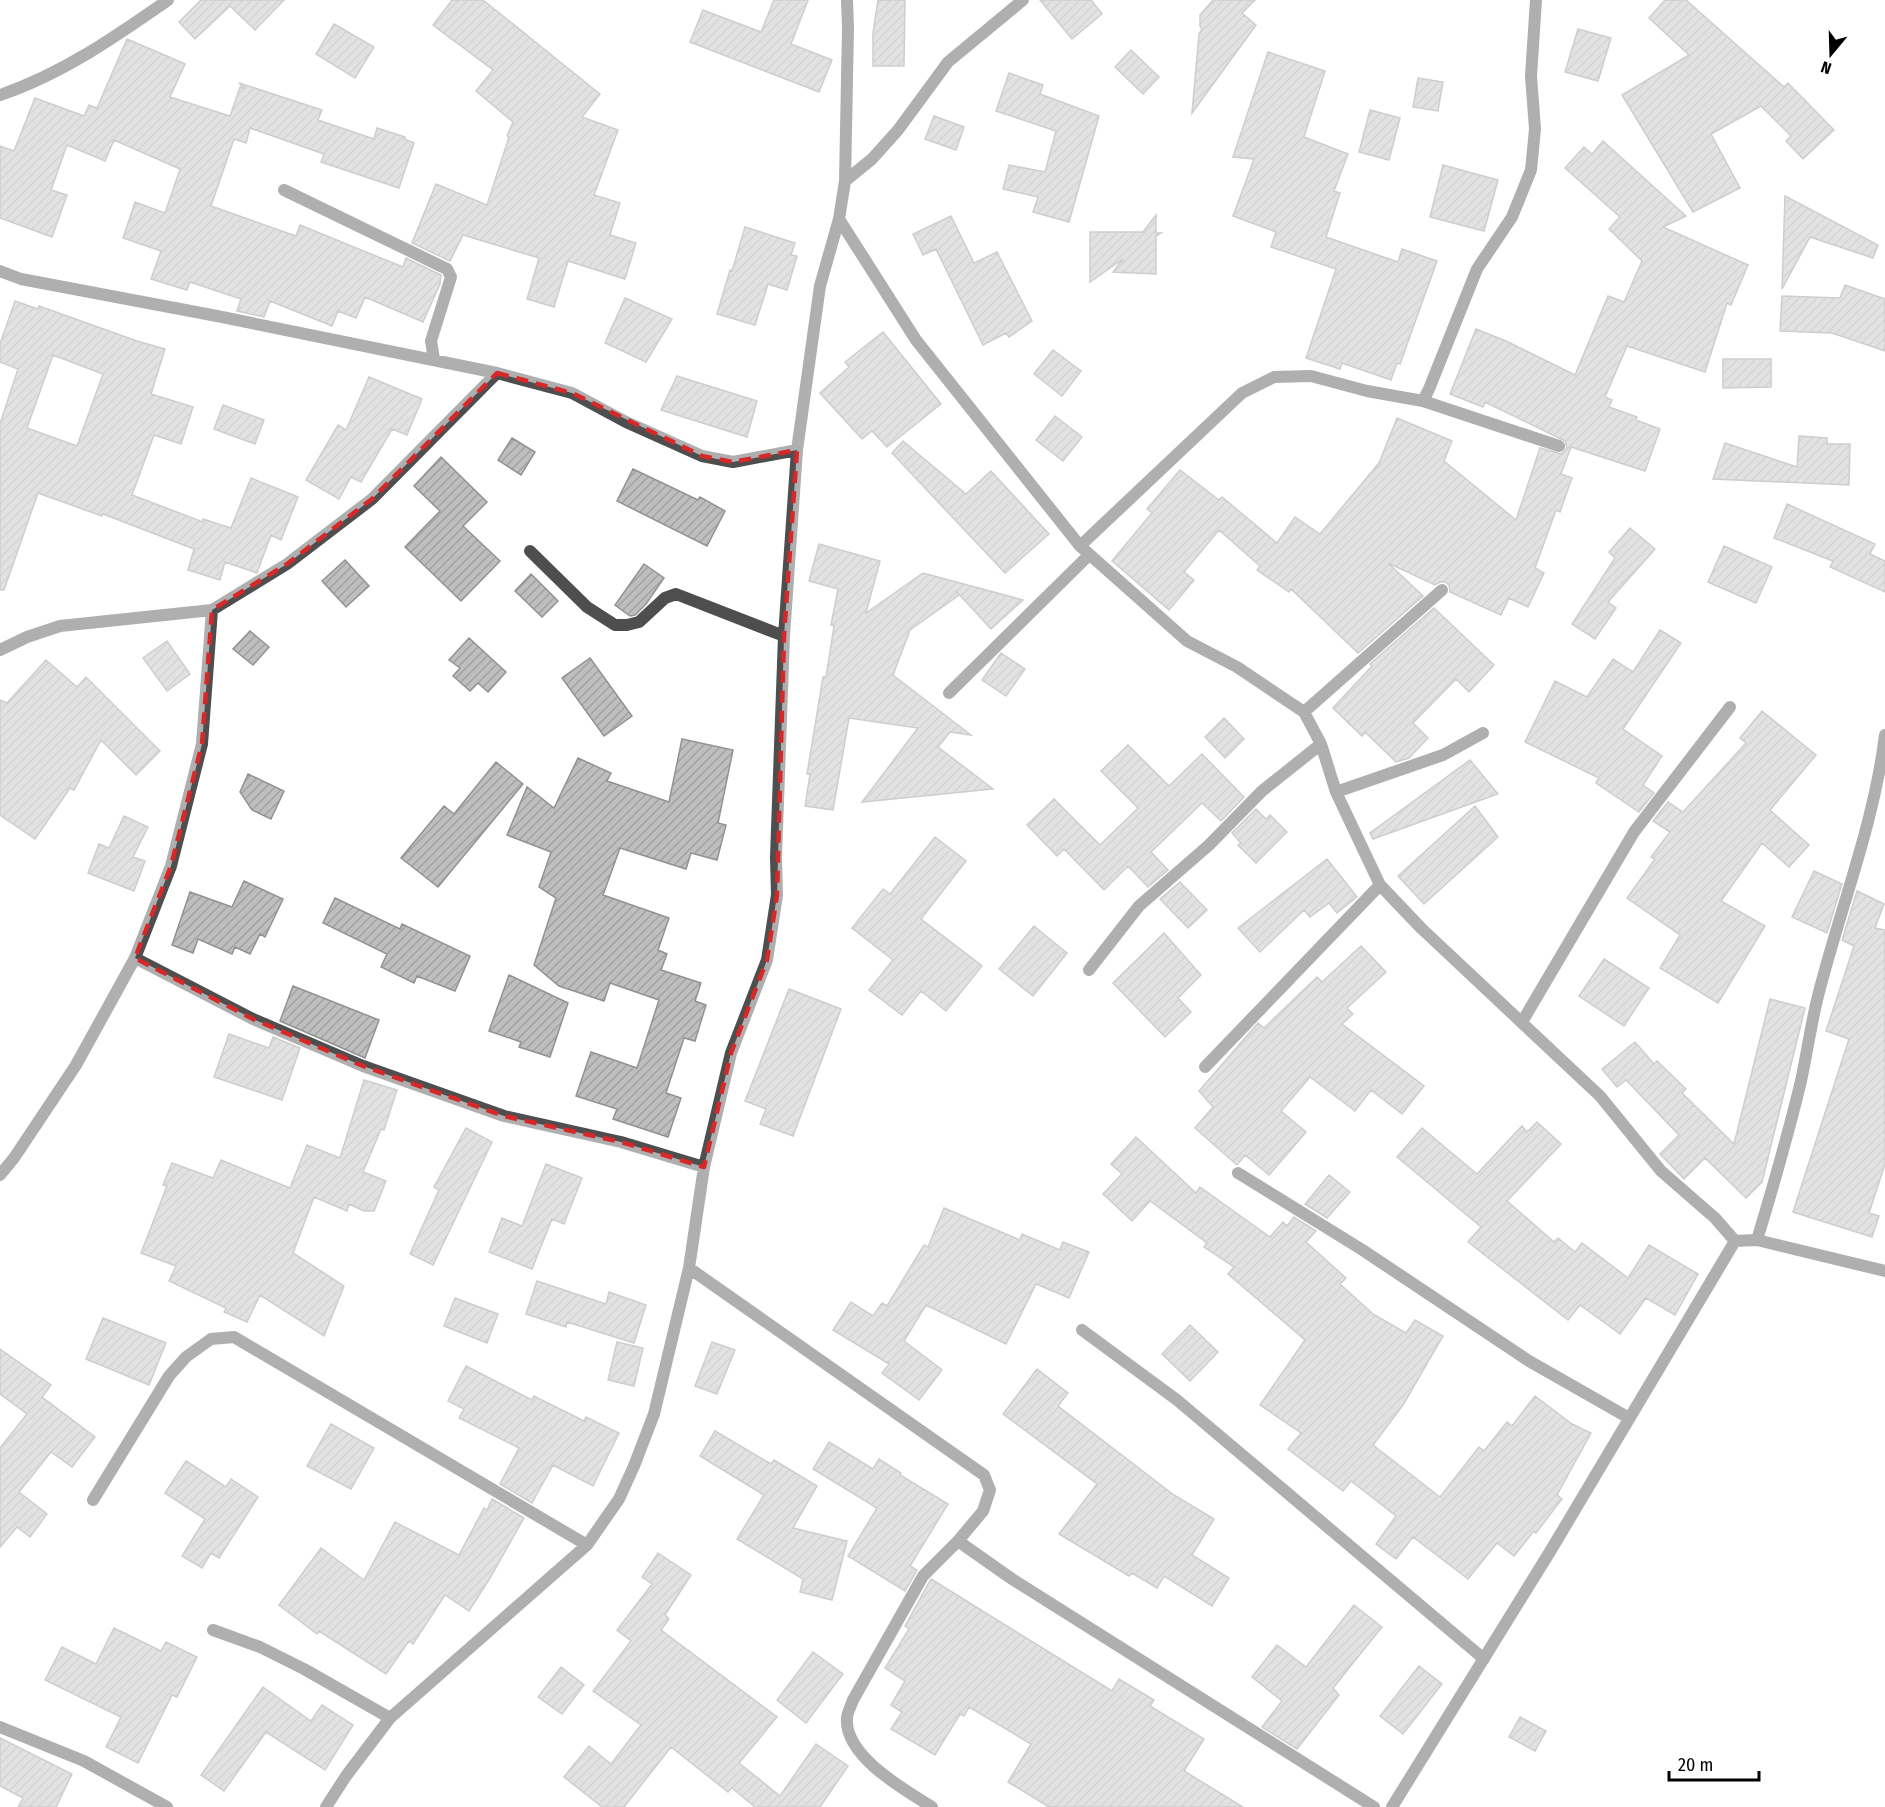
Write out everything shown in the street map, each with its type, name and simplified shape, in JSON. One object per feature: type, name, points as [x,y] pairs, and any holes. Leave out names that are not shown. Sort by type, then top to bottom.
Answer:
[{"type":"street","points":[[0,95],[70,65],[168,0]]},
{"type":"street","points":[[326,1807],[346,1776],[390,1718],[587,1545],[619,1499],[654,1414],[689,1268],[704,1167],[730,1053],[766,960],[777,895],[776,857],[784,636],[797,450],[820,286],[839,219],[845,181],[847,0]]},
{"type":"street","points":[[845,181],[872,159],[898,130],[948,62],[1023,0]]},
{"type":"street","points":[[1423,401],[1430,389],[1477,269],[1512,217],[1531,170],[1535,129],[1531,76],[1536,0]]},
{"type":"street","points":[[284,190],[447,269],[450,277],[431,340],[434,358]]},
{"type":"street","points":[[839,219],[916,340],[1080,546],[1187,641],[1237,667],[1304,712],[1321,744],[1336,792],[1380,885],[1422,928],[1600,1096],[1661,1171],[1715,1218],[1735,1241]]},
{"type":"street","points":[[0,271],[21,279],[434,358],[497,373],[572,393],[626,422],[702,456],[733,462],[797,450]]},
{"type":"street","points":[[0,650],[27,637],[60,626],[212,610],[287,564],[372,499],[497,373]]},
{"type":"street","points":[[1080,546],[1242,393],[1274,377],[1311,376],[1367,391],[1423,401],[1559,446]]},
{"type":"street","points":[[530,551],[587,607],[615,625],[639,622],[665,598],[676,594],[784,636]]},
{"type":"street","points":[[949,693],[1089,555]]},
{"type":"street","points":[[1304,712],[1442,590]]},
{"type":"street","points":[[0,1175],[14,1158],[76,1065],[135,958],[171,866],[202,744],[212,610]]},
{"type":"street","points":[[1522,1022],[1634,832],[1730,707]]},
{"type":"street","points":[[1336,792],[1443,754],[1484,733]]},
{"type":"street","points":[[1757,1240],[1788,1133],[1818,996],[1859,854],[1882,762],[1885,735]]},
{"type":"street","points":[[1089,970],[1139,906],[1209,845],[1262,791],[1321,744]]},
{"type":"street","points":[[1205,1067],[1380,885]]},
{"type":"street","points":[[135,958],[253,1019],[363,1066],[504,1116],[621,1142],[704,1167]]},
{"type":"street","points":[[1238,1173],[1361,1249],[1529,1361],[1629,1418]]},
{"type":"street","points":[[1735,1241],[1757,1240],[1885,1271]]},
{"type":"street","points":[[1392,1807],[1551,1550],[1735,1241]]},
{"type":"street","points":[[689,1268],[984,1475],[990,1490],[983,1511],[958,1541],[923,1576],[853,1700],[847,1718],[851,1738],[867,1760],[887,1779],[932,1807]]},
{"type":"street","points":[[1082,1330],[1177,1400],[1484,1659]]},
{"type":"street","points":[[93,1500],[169,1376],[186,1357],[211,1339],[234,1337],[587,1545]]},
{"type":"street","points":[[958,1541],[1012,1579],[1374,1807]]},
{"type":"street","points":[[213,1630],[260,1647],[390,1718]]},
{"type":"street","points":[[0,1727],[84,1761],[167,1807]]},
{"type":"highlighted area","points":[[497,373],[572,393],[702,456],[733,462],[797,450],[784,636],[777,895],[767,960],[731,1053],[704,1167],[621,1142],[504,1116],[363,1066],[253,1019],[135,958],[171,866],[202,744],[212,610],[287,564],[372,499]]},
{"type":"building","points":[[201,0],[284,0],[255,30],[230,6],[195,39],[179,22]]},
{"type":"building","points":[[452,0],[483,0],[600,94],[582,117],[618,130],[594,195],[620,203],[610,235],[636,243],[625,279],[568,261],[554,307],[527,299],[539,258],[463,235],[450,261],[412,243],[436,184],[487,205],[513,122],[476,91],[493,70],[433,25]]},
{"type":"building","points":[[774,0],[808,0],[791,44],[832,60],[819,92],[690,42],[703,10],[761,32]]},
{"type":"building","points":[[878,0],[905,0],[904,66],[873,66],[873,33]]},
{"type":"building","points":[[1040,0],[1091,0],[1102,14],[1072,39]]},
{"type":"building","points":[[1213,0],[1255,0],[1242,13],[1256,25],[1192,113],[1199,34],[1202,29],[1200,15]]},
{"type":"building","points":[[1665,0],[1686,0],[1784,87],[1788,83],[1834,130],[1803,159],[1786,141],[1791,136],[1761,106],[1711,134],[1740,188],[1693,212],[1622,95],[1689,55],[1649,18]]},
{"type":"building","points":[[334,24],[374,47],[355,78],[316,54]]},
{"type":"building","points":[[1578,29],[1611,38],[1598,81],[1565,72]]},
{"type":"building","points":[[127,39],[185,64],[170,97],[230,116],[240,87],[245,89],[239,83],[322,110],[318,120],[374,139],[377,128],[405,137],[404,139],[414,143],[399,188],[321,162],[324,154],[250,128],[246,143],[234,139],[211,206],[296,236],[300,225],[403,267],[406,258],[441,275],[440,284],[423,322],[365,297],[356,318],[338,311],[332,326],[270,301],[264,317],[237,311],[241,299],[190,282],[187,290],[151,279],[161,251],[123,238],[135,202],[165,213],[180,169],[114,140],[105,161],[67,145],[51,190],[67,195],[52,237],[0,218],[0,146],[14,151],[35,98],[84,116],[89,105],[97,108]]},
{"type":"building","points":[[1131,50],[1159,77],[1143,94],[1115,67]]},
{"type":"building","points":[[1268,52],[1325,71],[1304,137],[1348,154],[1334,191],[1340,193],[1326,237],[1398,262],[1402,249],[1437,261],[1400,364],[1397,363],[1391,380],[1342,363],[1340,369],[1306,358],[1336,269],[1271,247],[1276,232],[1233,216],[1254,159],[1233,157]]},
{"type":"building","points":[[1009,73],[1043,85],[1040,94],[1099,116],[1069,222],[1033,212],[1038,197],[1003,189],[1009,165],[1045,172],[1056,131],[996,111]]},
{"type":"building","points":[[1418,78],[1443,82],[1438,111],[1413,107]]},
{"type":"building","points":[[1370,110],[1400,118],[1389,160],[1359,152]]},
{"type":"building","points":[[934,116],[964,127],[956,150],[925,139]]},
{"type":"building","points":[[1603,141],[1686,216],[1663,227],[1748,265],[1731,305],[1727,303],[1705,372],[1627,346],[1605,397],[1612,400],[1609,407],[1637,417],[1636,420],[1660,429],[1645,471],[1571,447],[1561,474],[1572,478],[1560,512],[1556,510],[1535,568],[1544,573],[1528,607],[1509,598],[1501,615],[1450,592],[1449,585],[1445,582],[1435,585],[1388,563],[1423,596],[1358,653],[1291,589],[1289,592],[1257,570],[1260,566],[1219,530],[1184,572],[1194,580],[1169,610],[1112,561],[1152,513],[1147,509],[1180,470],[1219,500],[1222,497],[1277,543],[1295,517],[1320,534],[1379,463],[1397,418],[1452,441],[1444,461],[1516,520],[1540,448],[1561,454],[1567,448],[1565,441],[1485,402],[1483,407],[1450,394],[1476,329],[1575,375],[1608,296],[1624,302],[1642,261],[1609,229],[1620,217],[1565,168],[1584,147],[1592,154]]},
{"type":"building","points":[[1443,165],[1498,180],[1484,231],[1430,217]]},
{"type":"building","points":[[1785,196],[1878,245],[1873,258],[1810,237],[1782,289]]},
{"type":"building","points":[[1156,215],[1156,233],[1161,233],[1156,236],[1156,274],[1113,272],[1123,259],[1090,282],[1090,232],[1143,232]]},
{"type":"building","points":[[951,216],[974,263],[997,252],[1032,321],[1009,337],[1006,333],[983,345],[936,249],[923,255],[913,234]]},
{"type":"building","points":[[745,227],[795,243],[791,255],[797,256],[787,290],[768,284],[755,325],[717,314]]},
{"type":"building","points":[[1845,285],[1885,299],[1885,351],[1832,333],[1780,331],[1782,296],[1840,298]]},
{"type":"building","points":[[625,298],[672,319],[646,362],[605,343]]},
{"type":"building","points":[[15,301],[38,309],[39,306],[165,349],[151,394],[193,407],[181,444],[154,435],[132,495],[203,522],[203,519],[231,528],[251,478],[298,497],[281,540],[271,535],[257,573],[225,562],[220,580],[188,570],[194,549],[103,514],[102,516],[38,493],[4,590],[0,590],[0,424],[18,369],[0,362],[0,344]],"holes":[[[53,355],[103,374],[77,446],[27,428]]]},
{"type":"building","points":[[883,332],[941,404],[887,447],[872,431],[862,439],[820,393],[849,367],[845,362]]},
{"type":"building","points":[[1053,350],[1081,371],[1062,396],[1034,374]]},
{"type":"building","points":[[1723,359],[1771,359],[1771,387],[1723,388]]},
{"type":"building","points":[[677,376],[757,401],[747,437],[661,410]]},
{"type":"building","points":[[369,377],[422,399],[407,435],[392,429],[361,482],[351,477],[339,499],[306,480],[338,425],[346,430]]},
{"type":"building","points":[[223,405],[264,420],[255,444],[214,429]]},
{"type":"building","points":[[1055,416],[1082,437],[1063,461],[1036,440]]},
{"type":"building","points":[[1799,436],[1827,438],[1827,444],[1850,444],[1849,485],[1713,479],[1725,443],[1797,467]]},
{"type":"building","points":[[512,438],[535,452],[521,475],[498,460]]},
{"type":"building","points":[[903,441],[966,494],[991,471],[1049,534],[1005,573],[892,453]]},
{"type":"building","points":[[441,457],[487,502],[463,526],[500,561],[461,601],[405,547],[440,511],[414,486]]},
{"type":"building","points":[[633,469],[698,500],[700,497],[725,511],[707,546],[617,501]]},
{"type":"building","points":[[1787,504],[1875,544],[1870,554],[1885,561],[1885,592],[1830,567],[1833,561],[1774,538]]},
{"type":"building","points":[[1630,528],[1655,549],[1608,602],[1616,608],[1595,639],[1572,624],[1615,558],[1609,552]]},
{"type":"building","points":[[819,544],[880,561],[866,613],[923,573],[1023,600],[991,629],[956,591],[959,595],[910,630],[893,675],[971,735],[950,732],[938,747],[993,789],[862,802],[918,728],[849,718],[833,810],[805,806],[810,774],[807,774],[823,677],[826,677],[834,626],[831,625],[838,589],[809,581]]},
{"type":"building","points":[[1724,546],[1772,567],[1756,603],[1708,582]]},
{"type":"building","points":[[345,560],[369,586],[346,607],[322,581]]},
{"type":"building","points":[[644,564],[664,578],[646,604],[635,615],[630,616],[615,605]]},
{"type":"building","points":[[531,574],[558,601],[542,617],[515,591]]},
{"type":"building","points":[[1434,608],[1494,665],[1469,692],[1456,679],[1413,723],[1428,738],[1409,758],[1396,762],[1365,732],[1362,736],[1333,708],[1372,666],[1370,664]]},
{"type":"building","points":[[1660,630],[1681,643],[1623,729],[1662,756],[1643,785],[1654,793],[1639,812],[1596,783],[1599,778],[1525,742],[1555,681],[1587,697],[1613,659],[1633,672]]},
{"type":"building","points":[[250,631],[269,647],[253,665],[233,649]]},
{"type":"building","points":[[469,638],[506,672],[488,692],[478,683],[470,691],[453,676],[460,668],[449,660]]},
{"type":"building","points":[[167,641],[190,674],[167,691],[143,658]]},
{"type":"building","points":[[1001,653],[1025,669],[1006,696],[982,680]]},
{"type":"building","points":[[590,658],[632,716],[604,736],[562,678]]},
{"type":"building","points":[[46,660],[77,687],[86,677],[160,751],[136,775],[101,740],[74,790],[70,788],[35,839],[0,815],[0,700],[7,703]]},
{"type":"building","points":[[1762,711],[1816,755],[1770,810],[1809,845],[1789,867],[1762,843],[1721,901],[1765,926],[1718,1003],[1660,968],[1680,935],[1627,898],[1655,859],[1651,857],[1670,832],[1653,821],[1668,802],[1683,812],[1746,743],[1740,738]]},
{"type":"building","points":[[1224,718],[1244,739],[1225,758],[1205,737]]},
{"type":"building","points":[[682,739],[733,750],[718,823],[726,825],[717,860],[691,853],[686,869],[620,848],[603,895],[669,918],[658,950],[667,954],[661,970],[701,983],[695,1001],[706,1005],[695,1041],[684,1038],[666,1093],[681,1098],[668,1137],[613,1119],[617,1109],[576,1096],[591,1052],[637,1068],[659,1000],[610,983],[604,1001],[559,986],[534,965],[556,898],[539,887],[551,852],[507,835],[527,787],[554,808],[578,758],[611,773],[607,781],[669,802]]},
{"type":"building","points":[[1128,745],[1169,786],[1202,754],[1244,797],[1221,821],[1202,803],[1151,852],[1168,870],[1148,887],[1128,866],[1104,890],[1064,849],[1057,856],[1027,825],[1054,799],[1100,845],[1138,808],[1101,771]]},
{"type":"building","points":[[1470,760],[1498,794],[1373,839],[1370,833]]},
{"type":"building","points":[[496,762],[523,784],[438,887],[401,858],[444,806],[454,814]]},
{"type":"building","points":[[248,774],[284,791],[271,819],[252,810],[240,792]]},
{"type":"building","points":[[1475,806],[1498,837],[1424,904],[1398,876]]},
{"type":"building","points":[[1256,809],[1266,819],[1270,815],[1287,832],[1256,863],[1238,845],[1241,843],[1232,833]]},
{"type":"building","points":[[124,816],[148,827],[133,857],[145,861],[134,891],[88,873],[99,844],[109,848]]},
{"type":"building","points":[[935,837],[966,861],[921,919],[982,966],[946,1011],[921,991],[902,1015],[869,990],[893,960],[852,928],[883,889],[890,894]]},
{"type":"building","points":[[1327,859],[1357,897],[1337,913],[1329,903],[1310,917],[1304,910],[1260,952],[1238,928]]},
{"type":"building","points":[[1814,871],[1842,884],[1827,933],[1792,917]]},
{"type":"building","points":[[244,881],[283,899],[265,937],[260,934],[250,954],[235,947],[232,954],[198,939],[193,953],[172,945],[190,892],[232,907]]},
{"type":"building","points":[[1180,882],[1207,910],[1188,928],[1160,899]]},
{"type":"building","points":[[1857,891],[1884,904],[1875,928],[1885,930],[1885,1164],[1869,1213],[1879,1216],[1872,1237],[1793,1212],[1849,1039],[1826,1031],[1854,946],[1842,940]]},
{"type":"building","points":[[335,898],[400,929],[402,924],[470,956],[455,991],[417,976],[414,983],[381,967],[387,954],[323,923]]},
{"type":"building","points":[[1034,926],[1067,953],[1033,996],[999,969]]},
{"type":"building","points":[[1164,933],[1201,975],[1178,998],[1191,1012],[1165,1037],[1113,983]]},
{"type":"building","points":[[1361,946],[1386,972],[1347,1008],[1353,1014],[1342,1024],[1424,1086],[1402,1114],[1371,1090],[1355,1111],[1310,1077],[1281,1111],[1306,1132],[1269,1175],[1245,1155],[1237,1165],[1195,1128],[1213,1107],[1199,1091],[1258,1023],[1264,1028],[1317,977],[1322,982]]},
{"type":"building","points":[[1604,959],[1649,988],[1624,1026],[1579,996]]},
{"type":"building","points":[[509,975],[568,1003],[550,1057],[519,1047],[521,1042],[489,1031]]},
{"type":"building","points":[[293,986],[379,1020],[365,1058],[280,1021]]},
{"type":"building","points":[[789,989],[841,1009],[793,1136],[760,1124],[766,1109],[745,1101]]},
{"type":"building","points":[[1770,999],[1805,1008],[1762,1182],[1746,1198],[1705,1158],[1684,1179],[1660,1154],[1679,1135],[1626,1080],[1617,1087],[1602,1069],[1635,1042],[1654,1064],[1657,1061],[1686,1089],[1682,1093],[1734,1144]]},
{"type":"building","points":[[229,1034],[269,1048],[273,1037],[300,1048],[282,1100],[214,1077]]},
{"type":"building","points":[[364,1080],[397,1090],[384,1130],[381,1129],[363,1172],[386,1181],[374,1211],[364,1211],[349,1204],[347,1211],[314,1197],[293,1253],[344,1286],[324,1336],[260,1295],[247,1322],[224,1312],[226,1308],[169,1281],[176,1266],[141,1253],[167,1186],[163,1185],[172,1163],[213,1178],[221,1160],[290,1188],[307,1145],[340,1158]]},
{"type":"building","points":[[1537,1122],[1561,1144],[1507,1201],[1554,1242],[1558,1238],[1575,1252],[1582,1243],[1628,1278],[1649,1245],[1698,1274],[1675,1315],[1646,1298],[1620,1334],[1580,1305],[1568,1320],[1468,1242],[1481,1227],[1397,1157],[1422,1128],[1477,1174],[1522,1126],[1527,1132]]},
{"type":"building","points":[[466,1128],[492,1142],[433,1265],[410,1254],[439,1190],[434,1187]]},
{"type":"building","points":[[1136,1137],[1196,1193],[1200,1187],[1270,1237],[1283,1222],[1287,1226],[1294,1217],[1316,1231],[1306,1242],[1346,1278],[1340,1284],[1373,1314],[1406,1333],[1415,1320],[1443,1336],[1403,1405],[1373,1445],[1440,1497],[1479,1447],[1484,1451],[1507,1422],[1512,1426],[1535,1396],[1572,1424],[1591,1433],[1557,1495],[1562,1499],[1536,1533],[1534,1531],[1514,1556],[1497,1543],[1468,1579],[1413,1537],[1396,1559],[1376,1544],[1396,1516],[1351,1481],[1343,1491],[1288,1449],[1301,1433],[1260,1405],[1305,1340],[1228,1274],[1234,1267],[1204,1247],[1207,1243],[1150,1201],[1132,1221],[1103,1194],[1122,1174],[1111,1164]]},
{"type":"building","points":[[546,1164],[582,1178],[564,1224],[552,1219],[532,1269],[489,1252],[502,1218],[522,1226]]},
{"type":"building","points":[[1329,1175],[1350,1192],[1327,1218],[1305,1204]]},
{"type":"building","points":[[944,1208],[1020,1240],[1022,1234],[1060,1250],[1063,1242],[1089,1252],[1069,1298],[1036,1284],[1006,1344],[926,1305],[904,1341],[942,1370],[919,1400],[882,1373],[889,1364],[833,1330],[851,1302],[873,1316],[882,1303],[887,1306],[924,1245],[928,1247]]},
{"type":"building","points":[[537,1281],[606,1304],[609,1292],[646,1305],[634,1343],[567,1322],[566,1327],[526,1314]]},
{"type":"building","points":[[455,1298],[498,1314],[487,1343],[444,1326]]},
{"type":"building","points":[[103,1318],[166,1343],[149,1385],[86,1359]]},
{"type":"building","points":[[1190,1325],[1218,1352],[1190,1381],[1162,1354]]},
{"type":"building","points":[[617,1342],[643,1348],[634,1386],[608,1380]]},
{"type":"building","points":[[712,1342],[735,1350],[717,1394],[695,1386]]},
{"type":"building","points":[[0,1349],[51,1385],[42,1397],[95,1437],[72,1467],[51,1452],[19,1492],[47,1514],[30,1537],[17,1527],[0,1547],[0,1448],[27,1414],[0,1394]]},
{"type":"building","points":[[466,1366],[532,1400],[534,1396],[584,1421],[586,1417],[619,1433],[593,1486],[553,1465],[532,1503],[500,1484],[519,1448],[459,1418],[464,1409],[448,1401]]},
{"type":"building","points":[[1037,1369],[1068,1393],[1058,1406],[1174,1495],[1214,1519],[1192,1555],[1229,1578],[1212,1606],[1164,1576],[1157,1588],[1132,1573],[1129,1576],[1059,1534],[1097,1484],[1003,1414]]},
{"type":"building","points":[[331,1424],[374,1448],[351,1489],[307,1466]]},
{"type":"building","points":[[715,1431],[771,1464],[774,1460],[817,1486],[793,1528],[847,1541],[832,1600],[800,1592],[803,1579],[737,1539],[764,1495],[700,1456]]},
{"type":"building","points":[[829,1442],[873,1469],[879,1459],[901,1473],[900,1475],[948,1504],[910,1566],[917,1570],[905,1591],[848,1556],[877,1508],[813,1469]]},
{"type":"building","points":[[186,1461],[226,1487],[231,1479],[258,1497],[219,1558],[211,1553],[202,1568],[182,1556],[205,1519],[165,1493]]},
{"type":"building","points":[[492,1499],[524,1518],[490,1578],[469,1611],[445,1595],[413,1644],[409,1641],[386,1674],[319,1631],[317,1634],[279,1605],[321,1548],[364,1580],[395,1522],[459,1555],[484,1508],[487,1510]]},
{"type":"building","points":[[658,1553],[691,1575],[665,1615],[669,1619],[661,1630],[777,1717],[739,1763],[780,1796],[816,1744],[848,1766],[820,1807],[755,1807],[732,1788],[728,1792],[671,1747],[624,1807],[602,1807],[564,1777],[589,1746],[611,1764],[641,1725],[593,1691],[631,1641],[617,1630],[652,1584],[642,1577]]},
{"type":"building","points":[[931,1579],[1112,1691],[1119,1679],[1154,1700],[1150,1706],[1204,1739],[1184,1771],[1243,1807],[1049,1807],[1008,1782],[1031,1744],[969,1707],[964,1716],[960,1714],[935,1755],[891,1729],[902,1712],[891,1705],[905,1681],[885,1668],[909,1629],[905,1626]]},
{"type":"building","points":[[1354,1605],[1382,1627],[1333,1688],[1339,1695],[1297,1749],[1262,1727],[1282,1701],[1252,1677],[1277,1645],[1306,1667]]},
{"type":"building","points":[[114,1628],[161,1651],[166,1642],[197,1657],[177,1697],[172,1695],[138,1763],[106,1747],[121,1717],[45,1680],[62,1647],[96,1664]]},
{"type":"building","points":[[813,1652],[843,1674],[806,1723],[777,1700]]},
{"type":"building","points":[[1419,1666],[1442,1684],[1403,1734],[1380,1716]]},
{"type":"building","points":[[561,1667],[584,1685],[562,1714],[538,1697]]},
{"type":"building","points":[[263,1687],[311,1721],[322,1705],[353,1725],[325,1770],[266,1732],[224,1791],[201,1775]]},
{"type":"building","points":[[1520,1717],[1546,1731],[1535,1751],[1509,1737]]},
{"type":"building","points":[[0,1738],[72,1774],[56,1807],[18,1807],[23,1798],[0,1786]]}]
